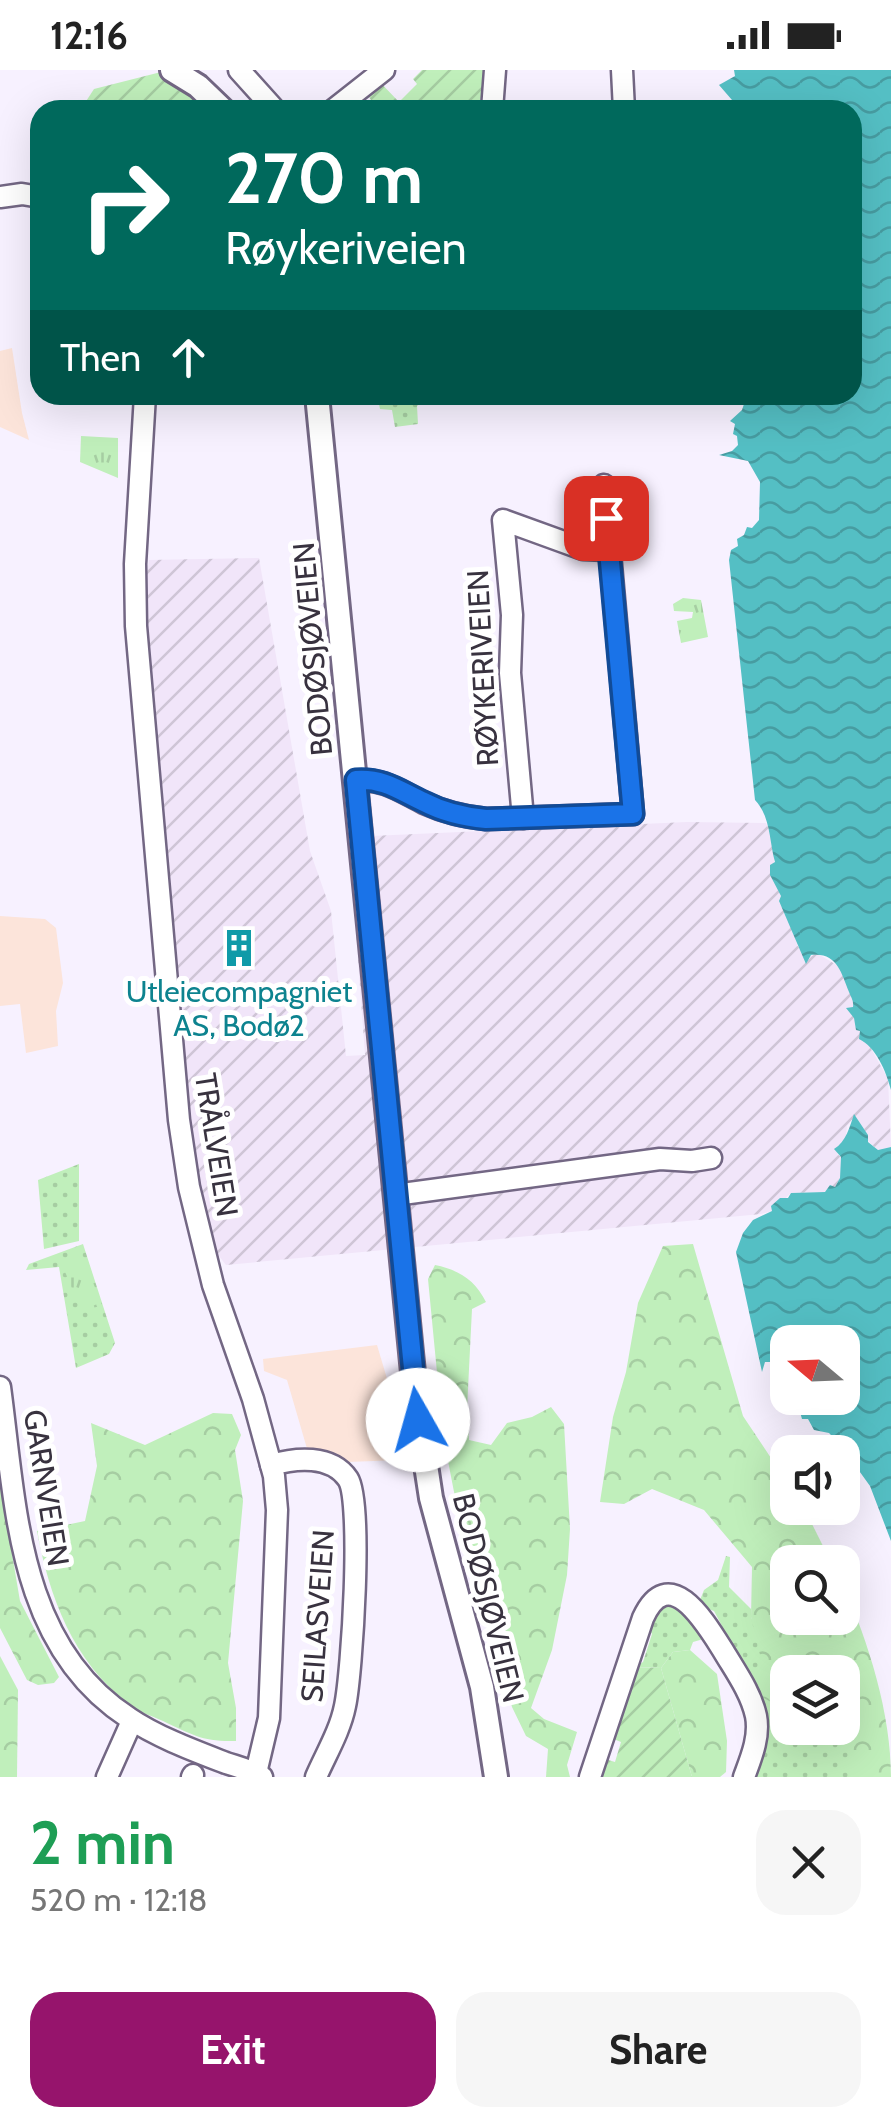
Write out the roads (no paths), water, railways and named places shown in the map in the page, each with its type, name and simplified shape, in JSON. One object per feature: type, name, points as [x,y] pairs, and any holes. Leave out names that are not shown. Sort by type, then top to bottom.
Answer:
[{"type":"street","points":[[172,70],[212,100]]},
{"type":"street","points":[[239,70],[266,100]]},
{"type":"street","points":[[346,100],[384,70]]},
{"type":"street","points":[[493,100],[495,70]]},
{"type":"street","points":[[622,70],[624,100]]},
{"type":"street","points":[[0,197],[30,195]]},
{"type":"street","name":"TRÅLVEIEN","points":[[144,405],[135,564],[136,626],[176,1101],[190,1187],[213,1286],[253,1399],[277,1510],[269,1718],[259,1775]]},
{"type":"street","name":"BODØSJØVEIEN","points":[[318,405],[422,1448],[472,1639],[496,1777]]},
{"type":"street","points":[[356,780],[373,779],[426,804],[464,816],[633,814],[604,486]]},
{"type":"street","name":"RØYKERIVEIEN","points":[[523,818],[510,673],[512,615],[504,520],[584,550],[607,550]]},
{"type":"street","points":[[396,1196],[660,1159],[711,1158]]},
{"type":"street","name":"GARNVEIEN","points":[[0,1387],[20,1539],[34,1596],[59,1646],[105,1700],[132,1721],[259,1775]]},
{"type":"street","name":"SEILASVEIEN","points":[[270,1466],[298,1459],[322,1462],[338,1468],[349,1480],[354,1497],[356,1566],[346,1702],[316,1777]]},
{"type":"street","points":[[590,1777],[643,1618],[652,1602],[666,1596],[684,1600],[700,1612],[751,1700],[757,1729],[744,1777]]},
{"type":"street","points":[[107,1777],[132,1721]]},
{"type":"water","points":[[734,70],[891,70],[891,1090],[875,1054],[859,1039],[860,1031],[846,1008],[853,1007],[853,1003],[840,971],[832,960],[820,955],[811,955],[806,964],[770,875],[770,865],[775,862],[767,822],[755,800],[729,560],[731,550],[738,546],[737,539],[759,520],[760,482],[748,461],[719,455],[738,445],[733,434],[735,424],[730,421],[744,405],[862,405],[862,100],[732,100],[719,85],[735,76]]},
{"type":"water","points":[[854,1114],[868,1135],[868,1142],[878,1150],[891,1147],[891,1541],[870,1486],[860,1472],[860,1435],[831,1435],[814,1430],[801,1415],[860,1415],[860,1325],[770,1325],[770,1362],[765,1362],[762,1372],[736,1252],[753,1220],[772,1211],[771,1206],[780,1198],[835,1187],[840,1178],[841,1157],[834,1149],[845,1138]]},
{"type":"place","name":"Utleiecompagniet AS, Bodø2","points":[[239,948]]}]
